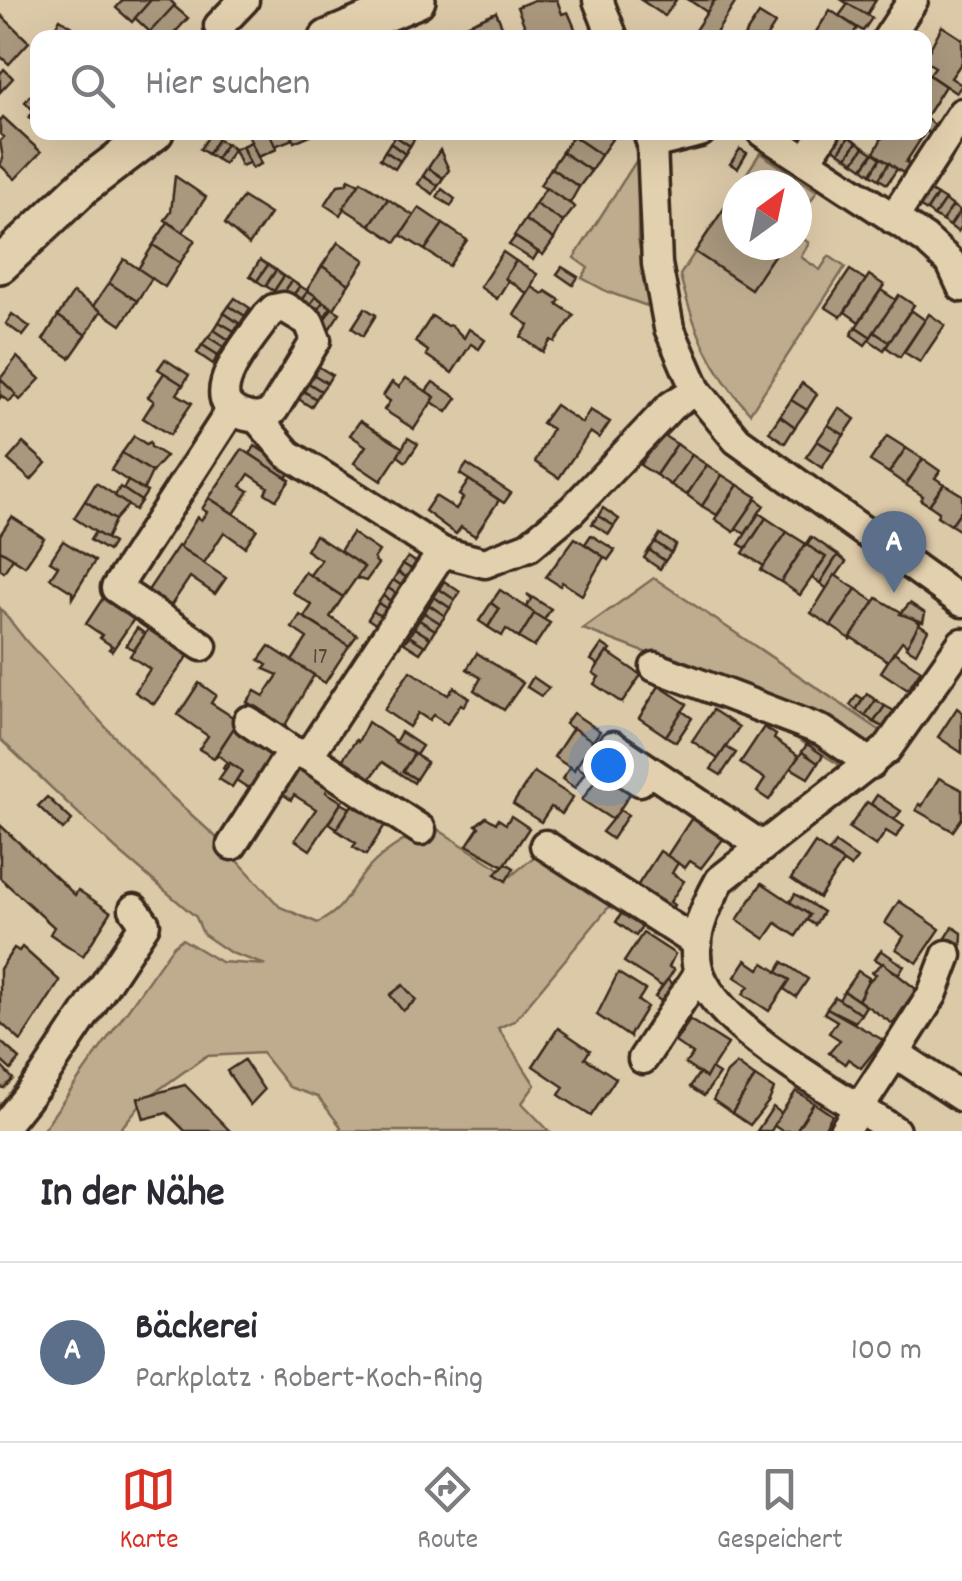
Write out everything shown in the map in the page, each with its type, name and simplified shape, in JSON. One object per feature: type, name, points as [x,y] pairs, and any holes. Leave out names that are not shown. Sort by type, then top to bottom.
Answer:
[{"type":"main road","points":[[347,30],[417,0]]},
{"type":"main road","points":[[0,265],[84,186],[144,140]]},
{"type":"street","points":[[219,26],[244,0]]},
{"type":"street","points":[[598,0],[611,30]]},
{"type":"street","points":[[893,30],[913,0]]},
{"type":"street","points":[[893,219],[962,113]]},
{"type":"street","points":[[650,140],[656,264],[669,328],[696,390],[737,440],[962,602]]},
{"type":"street","points":[[774,140],[925,240],[951,263],[962,286]]},
{"type":"street","points":[[806,161],[820,140]]},
{"type":"street","points":[[202,646],[116,588],[244,413],[288,454],[442,552],[486,563],[528,546],[572,510],[671,406],[696,390]]},
{"type":"street","points":[[232,845],[442,552]]},
{"type":"street","points":[[895,1131],[852,1120],[742,1030],[721,1008],[699,974],[697,943],[705,907],[720,880],[871,764],[898,736],[962,643]]},
{"type":"street","points":[[655,667],[823,732],[871,764]]},
{"type":"street","points":[[248,721],[421,830]]},
{"type":"street","points":[[648,770],[762,846]]},
{"type":"street","points":[[545,845],[697,943]]},
{"type":"street","points":[[0,1131],[44,1076],[145,924],[134,908]]},
{"type":"street","points":[[852,1120],[932,995],[946,955]]},
{"type":"street","points":[[643,1059],[699,974]]},
{"type":"street","points":[[895,1053],[962,1097]]},
{"type":"shaded area","points":[[760,153],[786,170],[749,170]]},
{"type":"shaded area","points":[[638,158],[638,238],[650,307],[582,278],[588,268],[574,258]]},
{"type":"shaded area","points":[[695,252],[751,289],[771,260],[805,260],[820,270],[829,256],[845,267],[750,413],[706,349],[680,275]]},
{"type":"shaded area","points":[[654,578],[884,733],[860,759],[843,767],[676,664],[583,629]]},
{"type":"shaded area","points":[[0,608],[161,787],[217,838],[280,907],[318,923],[339,908],[384,853],[434,827],[511,876],[541,851],[613,902],[514,1021],[498,1028],[535,1085],[522,1103],[549,1131],[338,1131],[341,1127],[318,1097],[289,1087],[262,1053],[206,1056],[143,1101],[119,1131],[42,1131],[173,946],[182,939],[221,962],[266,965],[231,953],[203,934],[196,917],[116,849],[0,739]]},
{"type":"building","points":[[123,0],[151,0],[132,22],[116,8]]},
{"type":"building","points":[[151,0],[170,0],[175,5],[154,30],[148,30],[135,18]]},
{"type":"building","points":[[534,0],[557,0],[562,14],[568,12],[576,30],[526,30],[517,7]]},
{"type":"building","points":[[641,0],[676,0],[665,16]]},
{"type":"building","points":[[689,0],[715,0],[707,12]]},
{"type":"building","points":[[715,0],[737,0],[718,30],[695,30]]},
{"type":"building","points":[[842,0],[876,0],[866,16]]},
{"type":"building","points":[[848,4],[872,18],[861,30],[839,16]]},
{"type":"building","points":[[174,6],[188,18],[177,30],[152,30]]},
{"type":"building","points":[[830,10],[857,28],[856,30],[817,30]]},
{"type":"building","points":[[496,12],[504,30],[474,30],[471,23]]},
{"type":"building","points":[[0,14],[29,42],[9,64],[0,56]]},
{"type":"building","points":[[759,14],[775,24],[771,30],[748,30]]},
{"type":"building","points":[[60,19],[76,29],[60,30],[55,27]]},
{"type":"building","points":[[471,23],[474,30],[447,30]]},
{"type":"building","points":[[942,26],[962,39],[962,62],[951,78],[962,85],[956,93],[932,77],[935,67],[932,45]]},
{"type":"building","points":[[4,69],[13,78],[0,92],[0,74]]},
{"type":"building","points":[[932,77],[945,86],[932,107]]},
{"type":"building","points":[[3,117],[41,152],[15,179],[0,165]]},
{"type":"building","points":[[206,140],[217,140],[208,154],[200,149]]},
{"type":"building","points":[[217,140],[226,144],[216,159],[208,154]]},
{"type":"building","points":[[251,140],[273,140],[277,149],[258,157]]},
{"type":"building","points":[[401,140],[410,146],[405,154],[390,143]]},
{"type":"building","points":[[570,140],[579,140],[601,155],[591,171],[562,152]]},
{"type":"building","points":[[579,140],[611,140],[601,155]]},
{"type":"building","points":[[836,140],[847,140],[839,152],[832,147]]},
{"type":"building","points":[[847,140],[857,142],[847,157],[839,152]]},
{"type":"building","points":[[881,140],[920,140],[903,173],[874,153]]},
{"type":"building","points":[[251,142],[261,164],[252,168],[242,146]]},
{"type":"building","points":[[857,142],[864,147],[854,162],[847,157]]},
{"type":"building","points":[[390,143],[405,154],[400,161],[385,151]]},
{"type":"building","points":[[226,144],[234,149],[224,164],[216,159]]},
{"type":"building","points":[[242,146],[249,163],[241,166],[234,149]]},
{"type":"building","points":[[864,147],[873,153],[863,168],[854,162]]},
{"type":"building","points":[[740,149],[747,153],[738,168],[730,164]]},
{"type":"building","points":[[440,150],[449,170],[443,178],[428,168]]},
{"type":"building","points":[[385,151],[400,161],[395,169],[380,159]]},
{"type":"building","points":[[562,152],[591,171],[579,187],[551,168]]},
{"type":"building","points":[[874,153],[881,158],[871,174],[863,168]]},
{"type":"building","points":[[881,158],[889,163],[879,179],[871,174]]},
{"type":"building","points":[[889,163],[897,169],[887,184],[879,179]]},
{"type":"building","points":[[428,168],[443,178],[438,186],[423,176]]},
{"type":"building","points":[[551,168],[579,187],[570,203],[540,185]]},
{"type":"building","points":[[175,176],[206,197],[183,232],[165,220],[171,212]]},
{"type":"building","points":[[423,176],[438,186],[433,194],[418,184]]},
{"type":"building","points":[[349,179],[359,184],[340,215],[325,205],[338,185]]},
{"type":"building","points":[[361,181],[388,199],[370,225],[343,208]]},
{"type":"building","points":[[546,188],[575,207],[563,222],[535,204]]},
{"type":"building","points":[[442,189],[455,199],[451,206],[437,197]]},
{"type":"building","points":[[929,190],[937,195],[927,211],[919,206]]},
{"type":"building","points":[[937,195],[945,200],[934,216],[927,211]]},
{"type":"building","points":[[243,197],[270,214],[249,245],[225,224]]},
{"type":"building","points":[[388,199],[414,216],[396,242],[370,225]]},
{"type":"building","points":[[945,200],[953,206],[942,221],[934,216]]},
{"type":"building","points":[[535,204],[563,222],[554,239],[525,220]]},
{"type":"building","points":[[953,206],[960,211],[950,226],[942,221]]},
{"type":"building","points":[[419,208],[443,224],[425,250],[401,235]]},
{"type":"building","points":[[960,211],[962,226],[958,232],[950,226]]},
{"type":"building","points":[[722,212],[722,260],[771,260],[751,289],[695,252]]},
{"type":"building","points":[[525,220],[554,239],[543,255],[514,236]]},
{"type":"building","points":[[168,222],[195,240],[180,263],[153,245]]},
{"type":"building","points":[[443,224],[467,240],[449,266],[425,250]]},
{"type":"building","points":[[515,237],[538,252],[533,260],[509,245]]},
{"type":"building","points":[[338,242],[365,260],[349,284],[322,266]]},
{"type":"building","points":[[153,245],[180,263],[165,287],[138,269]]},
{"type":"building","points":[[503,252],[516,261],[497,299],[480,287]]},
{"type":"building","points":[[124,259],[152,278],[137,301],[109,283]]},
{"type":"building","points":[[260,260],[268,265],[257,281],[250,276]]},
{"type":"building","points":[[516,261],[537,274],[528,294],[505,278]]},
{"type":"building","points":[[268,265],[276,270],[265,286],[257,281]]},
{"type":"building","points":[[322,266],[349,284],[334,309],[307,290]]},
{"type":"building","points":[[562,267],[578,277],[573,285],[557,274]]},
{"type":"building","points":[[276,270],[284,276],[274,291],[266,286]]},
{"type":"building","points":[[850,270],[866,280],[841,317],[825,307]]},
{"type":"building","points":[[869,275],[884,285],[859,322],[845,312]]},
{"type":"building","points":[[284,276],[292,281],[281,296],[274,291]]},
{"type":"building","points":[[292,281],[300,286],[289,301],[281,296]]},
{"type":"building","points":[[109,283],[137,301],[121,325],[93,306]]},
{"type":"building","points":[[300,286],[308,291],[297,306],[289,301]]},
{"type":"building","points":[[532,287],[560,300],[557,304],[574,315],[543,352],[521,337],[529,325],[514,315]]},
{"type":"building","points":[[881,290],[896,300],[871,337],[856,327]]},
{"type":"building","points":[[308,291],[316,296],[305,312],[297,306]]},
{"type":"building","points":[[73,293],[101,311],[86,335],[58,316]]},
{"type":"building","points":[[899,295],[914,305],[889,342],[874,332]]},
{"type":"building","points":[[316,296],[323,302],[313,317],[305,312]]},
{"type":"building","points":[[235,298],[250,308],[245,316],[229,306]]},
{"type":"building","points":[[323,302],[331,307],[321,322],[313,317]]},
{"type":"building","points":[[229,306],[245,316],[240,324],[224,313]]},
{"type":"building","points":[[332,308],[340,313],[330,328],[322,323]]},
{"type":"building","points":[[365,308],[376,315],[363,336],[352,328]]},
{"type":"building","points":[[911,310],[925,320],[900,357],[886,347]]},
{"type":"building","points":[[224,313],[240,324],[234,331],[219,322]]},
{"type":"building","points":[[12,314],[30,327],[23,336],[6,324]]},
{"type":"building","points":[[929,314],[945,325],[920,362],[904,352]]},
{"type":"building","points":[[58,316],[86,335],[70,358],[43,340]]},
{"type":"building","points":[[432,316],[451,325],[464,338],[469,329],[485,340],[479,349],[471,344],[452,373],[415,342]]},
{"type":"building","points":[[219,322],[234,331],[229,340],[214,330]]},
{"type":"building","points":[[856,327],[871,337],[865,345],[851,335]]},
{"type":"building","points":[[214,330],[229,340],[224,347],[208,337]]},
{"type":"building","points":[[874,332],[889,342],[884,350],[869,340]]},
{"type":"building","points":[[208,337],[224,347],[218,355],[202,345]]},
{"type":"building","points":[[202,345],[218,355],[213,364],[197,353]]},
{"type":"building","points":[[17,357],[40,379],[20,400],[0,379]]},
{"type":"building","points":[[165,359],[189,375],[183,385],[158,369]]},
{"type":"building","points":[[316,365],[332,375],[327,383],[311,373]]},
{"type":"building","points":[[164,373],[183,385],[177,394],[192,403],[170,435],[143,418],[154,401],[148,397]]},
{"type":"building","points":[[311,373],[327,383],[321,391],[305,381]]},
{"type":"building","points":[[406,378],[435,397],[414,429],[384,410],[390,401],[383,396],[392,382],[399,387]]},
{"type":"building","points":[[0,379],[16,394],[9,402],[0,398]]},
{"type":"building","points":[[305,381],[321,391],[316,399],[300,389]]},
{"type":"building","points":[[433,382],[457,398],[447,412],[432,402],[435,397],[426,391]]},
{"type":"building","points":[[802,383],[817,394],[807,410],[791,400]]},
{"type":"building","points":[[300,389],[316,399],[311,407],[294,396]]},
{"type":"building","points":[[791,400],[807,410],[795,427],[780,416]]},
{"type":"building","points":[[555,405],[582,423],[590,410],[610,422],[599,438],[590,432],[559,478],[535,462],[552,429],[542,423]]},
{"type":"building","points":[[839,408],[855,419],[844,435],[828,425]]},
{"type":"building","points":[[780,416],[795,427],[785,443],[769,432]]},
{"type":"building","points":[[360,421],[403,448],[381,481],[354,463],[366,446],[350,435]]},
{"type":"building","points":[[828,425],[844,435],[833,451],[817,441]]},
{"type":"building","points":[[661,434],[677,444],[656,475],[640,465]]},
{"type":"building","points":[[134,436],[146,444],[150,442],[151,447],[166,456],[152,472],[122,453]]},
{"type":"building","points":[[887,436],[906,448],[889,473],[870,461]]},
{"type":"building","points":[[408,438],[418,444],[406,462],[398,456]]},
{"type":"building","points":[[817,441],[833,451],[822,468],[806,457]]},
{"type":"building","points":[[23,443],[46,463],[31,480],[8,460]]},
{"type":"building","points":[[677,444],[692,455],[671,485],[656,475]]},
{"type":"building","points":[[255,446],[291,470],[286,478],[250,454]]},
{"type":"building","points":[[906,448],[923,459],[906,485],[889,473]]},
{"type":"building","points":[[242,449],[290,480],[276,500],[265,493],[268,487],[249,474],[241,486],[249,491],[234,514],[209,498]]},
{"type":"building","points":[[122,453],[152,472],[143,491],[111,470]]},
{"type":"building","points":[[692,455],[707,465],[687,495],[671,485]]},
{"type":"building","points":[[923,459],[940,471],[935,478],[944,484],[929,505],[906,485]]},
{"type":"building","points":[[467,464],[511,493],[504,503],[460,474]]},
{"type":"building","points":[[707,465],[722,475],[702,506],[687,495]]},
{"type":"building","points":[[722,475],[738,485],[717,515],[702,506]]},
{"type":"building","points":[[469,480],[499,500],[475,536],[461,527],[456,534],[425,511],[435,496],[456,509]]},
{"type":"building","points":[[128,481],[147,492],[141,501],[123,489]]},
{"type":"building","points":[[96,483],[129,504],[115,520],[85,501]]},
{"type":"building","points":[[944,484],[962,495],[962,509],[951,525],[929,505]]},
{"type":"building","points":[[738,485],[757,497],[734,532],[715,519]]},
{"type":"building","points":[[120,487],[141,501],[135,510],[115,496]]},
{"type":"building","points":[[209,498],[257,529],[245,547],[224,532],[204,563],[179,547],[197,517],[201,520],[207,512],[202,509]]},
{"type":"building","points":[[756,499],[764,505],[745,534],[736,528]]},
{"type":"building","points":[[85,501],[115,520],[106,539],[74,518]]},
{"type":"building","points":[[603,508],[619,519],[614,526],[598,516]]},
{"type":"building","points":[[962,509],[962,532],[951,525]]},
{"type":"building","points":[[759,513],[766,518],[746,548],[739,544]]},
{"type":"building","points":[[598,516],[614,526],[609,534],[592,524]]},
{"type":"building","points":[[12,517],[44,538],[25,566],[0,550],[0,535]]},
{"type":"building","points":[[766,518],[787,532],[764,566],[743,553]]},
{"type":"building","points":[[95,532],[113,543],[108,551],[90,540]]},
{"type":"building","points":[[787,532],[806,544],[781,582],[761,570]]},
{"type":"building","points":[[352,533],[379,551],[374,559],[378,564],[366,581],[356,578],[364,567],[340,551]]},
{"type":"building","points":[[660,534],[676,545],[671,553],[655,542]]},
{"type":"building","points":[[315,535],[364,567],[343,597],[310,575],[321,560],[306,550]]},
{"type":"building","points":[[591,535],[615,550],[608,560],[585,544]]},
{"type":"building","points":[[811,536],[807,545],[826,557],[800,595],[781,582]]},
{"type":"building","points":[[812,537],[838,555],[820,583],[812,578],[826,557],[807,545]]},
{"type":"building","points":[[575,538],[604,557],[582,595],[546,577]]},
{"type":"building","points":[[63,541],[95,561],[72,598],[72,592],[50,578],[58,566],[50,561]]},
{"type":"building","points":[[655,542],[671,553],[665,561],[649,550]]},
{"type":"building","points":[[178,546],[226,578],[215,594],[190,577],[168,610],[145,595]]},
{"type":"building","points":[[0,550],[13,558],[4,572],[0,569]]},
{"type":"building","points":[[649,550],[665,561],[660,569],[644,558]]},
{"type":"building","points":[[838,555],[846,562],[827,589],[820,583]]},
{"type":"building","points":[[408,557],[423,567],[419,574],[403,564]]},
{"type":"building","points":[[403,564],[419,574],[413,582],[398,572]]},
{"type":"building","points":[[305,572],[343,597],[330,617],[357,635],[349,646],[304,617],[312,605],[292,592]]},
{"type":"building","points":[[398,572],[413,582],[408,590],[393,580]]},
{"type":"building","points":[[835,575],[856,589],[831,626],[811,613]]},
{"type":"building","points":[[393,580],[408,590],[403,598],[388,588]]},
{"type":"building","points":[[444,581],[460,592],[455,600],[439,589]]},
{"type":"building","points":[[388,588],[403,598],[398,606],[383,596]]},
{"type":"building","points":[[439,589],[455,600],[450,608],[434,597]]},
{"type":"building","points":[[856,589],[875,602],[850,639],[831,626]]},
{"type":"building","points":[[500,590],[535,613],[519,638],[506,629],[502,636],[488,627],[499,609],[491,603]]},
{"type":"building","points":[[527,594],[551,609],[544,620],[526,607],[531,599]]},
{"type":"building","points":[[105,595],[136,616],[112,651],[112,646],[100,638],[102,635],[86,624]]},
{"type":"building","points":[[383,596],[398,606],[393,613],[378,603]]},
{"type":"building","points":[[434,597],[450,608],[445,616],[429,605]]},
{"type":"building","points":[[877,598],[920,623],[908,646],[902,641],[888,661],[852,638],[849,640]]},
{"type":"building","points":[[378,603],[393,613],[388,621],[373,611]]},
{"type":"building","points":[[491,603],[499,609],[488,627],[479,621]]},
{"type":"building","points":[[910,603],[925,613],[923,622],[900,614]]},
{"type":"building","points":[[429,605],[445,616],[440,623],[424,613]]},
{"type":"building","points":[[373,611],[388,621],[383,629],[368,619]]},
{"type":"building","points":[[424,613],[440,623],[435,630],[419,620]]},
{"type":"building","points":[[534,614],[550,623],[534,647],[519,638]]},
{"type":"building","points":[[300,615],[349,646],[325,683],[292,661],[307,638],[292,628]]},
{"type":"building","points":[[419,620],[435,630],[430,638],[414,628]]},
{"type":"building","points":[[919,624],[928,630],[916,653],[906,647]]},
{"type":"building","points":[[151,625],[191,652],[154,704],[135,692],[150,669],[130,656]]},
{"type":"building","points":[[137,628],[145,634],[134,650],[126,645]]},
{"type":"building","points":[[414,628],[430,638],[425,646],[409,636]]},
{"type":"building","points":[[409,636],[425,646],[420,653],[404,643]]},
{"type":"building","points":[[602,644],[611,650],[599,665],[591,660]]},
{"type":"building","points":[[269,646],[314,675],[284,727],[247,702],[255,691],[264,696],[278,675],[264,669],[267,665],[259,660]]},
{"type":"building","points":[[607,652],[641,675],[622,703],[594,684],[599,677],[593,673]]},
{"type":"building","points":[[894,652],[921,670],[908,690],[881,672]]},
{"type":"building","points":[[477,653],[523,683],[504,710],[474,690],[481,678],[467,669]]},
{"type":"building","points":[[410,671],[448,695],[454,687],[469,698],[447,724],[433,715],[429,720],[418,713],[409,727],[384,710]]},
{"type":"building","points":[[533,677],[549,688],[541,696],[527,687]]},
{"type":"building","points":[[199,683],[216,695],[211,703],[239,721],[214,758],[199,749],[208,736],[178,715]]},
{"type":"building","points":[[659,686],[687,704],[666,736],[639,718]]},
{"type":"building","points":[[867,694],[876,700],[865,716],[856,710]]},
{"type":"building","points":[[857,695],[863,699],[856,710],[850,705]]},
{"type":"building","points":[[876,700],[885,706],[874,722],[865,716]]},
{"type":"building","points":[[885,706],[894,711],[883,727],[874,722]]},
{"type":"building","points":[[957,708],[962,712],[962,753],[938,737]]},
{"type":"building","points":[[713,710],[739,727],[718,759],[692,741]]},
{"type":"building","points":[[682,711],[692,718],[676,742],[666,736]]},
{"type":"building","points":[[573,713],[600,731],[593,741],[565,724]]},
{"type":"building","points":[[368,722],[414,754],[403,771],[416,779],[414,783],[382,762],[369,781],[341,762]]},
{"type":"building","points":[[235,726],[274,752],[250,789],[236,780],[242,771],[230,763],[225,770],[227,762],[215,757]]},
{"type":"building","points":[[764,727],[799,756],[769,800],[757,792],[765,779],[740,763]]},
{"type":"building","points":[[573,728],[593,741],[574,770],[554,757]]},
{"type":"building","points":[[401,732],[422,746],[416,755],[395,742]]},
{"type":"building","points":[[807,744],[823,755],[818,763],[802,752]]},
{"type":"building","points":[[726,747],[736,753],[721,775],[711,769]]},
{"type":"building","points":[[802,752],[818,763],[808,778],[791,768]]},
{"type":"building","points":[[414,754],[427,762],[416,779],[403,771]]},
{"type":"building","points":[[230,763],[242,771],[232,787],[219,779]]},
{"type":"building","points":[[298,764],[330,785],[326,792],[342,802],[310,850],[295,840],[316,809],[294,795],[291,800],[280,792]]},
{"type":"building","points":[[576,766],[585,772],[575,788],[562,779],[570,767],[574,770]]},
{"type":"building","points":[[534,772],[573,797],[562,814],[551,807],[541,822],[513,804]]},
{"type":"building","points":[[601,772],[631,792],[613,820],[582,800]]},
{"type":"building","points":[[939,778],[962,790],[962,818],[953,831],[916,810]]},
{"type":"building","points":[[877,795],[901,811],[894,820],[871,804]]},
{"type":"building","points":[[47,797],[72,820],[63,830],[38,806]]},
{"type":"building","points":[[867,802],[904,826],[896,837],[886,831],[876,846],[849,828]]},
{"type":"building","points":[[341,803],[350,808],[337,828],[329,823]]},
{"type":"building","points":[[352,805],[385,825],[366,855],[336,830]]},
{"type":"building","points":[[620,810],[628,815],[612,839],[602,832]]},
{"type":"building","points":[[695,813],[727,834],[701,868],[690,861],[685,868],[667,856]]},
{"type":"building","points":[[511,816],[529,828],[504,866],[467,845],[479,827],[476,825],[486,817],[506,824]]},
{"type":"building","points":[[0,825],[75,895],[78,890],[111,912],[83,956],[50,934],[54,927],[0,878]]},
{"type":"building","points":[[815,843],[843,862],[819,898],[791,879]]},
{"type":"building","points":[[835,843],[857,858],[851,867],[829,852]]},
{"type":"building","points":[[660,851],[678,863],[672,873],[684,881],[670,902],[674,905],[667,917],[632,894]]},
{"type":"building","points":[[506,863],[514,868],[506,881],[495,874]]},
{"type":"building","points":[[762,883],[810,915],[796,936],[776,923],[765,939],[737,920]]},
{"type":"building","points":[[795,894],[823,912],[815,925],[807,920],[810,915],[790,902]]},
{"type":"building","points":[[899,901],[940,929],[917,963],[896,949],[904,936],[885,923]]},
{"type":"building","points":[[625,908],[645,922],[636,936],[616,922]]},
{"type":"building","points":[[953,927],[962,933],[961,956],[942,944]]},
{"type":"building","points":[[643,933],[675,954],[669,967],[674,970],[663,987],[624,962]]},
{"type":"building","points":[[22,947],[60,981],[21,1041],[0,1022],[0,969],[14,948],[19,951]]},
{"type":"building","points":[[881,950],[904,966],[899,974],[875,959]]},
{"type":"building","points":[[746,960],[759,969],[764,963],[790,980],[769,1011],[743,994],[749,986],[735,977]]},
{"type":"building","points":[[783,962],[808,979],[796,997],[784,989],[790,980],[777,972]]},
{"type":"building","points":[[883,963],[916,989],[893,1024],[858,1000],[862,988],[876,974],[872,972]]},
{"type":"building","points":[[858,971],[869,978],[858,1000],[844,991]]},
{"type":"building","points":[[618,973],[645,990],[638,1001],[647,1007],[631,1038],[597,1015]]},
{"type":"building","points":[[667,980],[677,986],[666,1004],[655,997]]},
{"type":"building","points":[[403,985],[416,1000],[403,1011],[390,995]]},
{"type":"building","points":[[844,991],[866,1006],[861,1014],[839,1000]]},
{"type":"building","points":[[835,997],[861,1014],[855,1022],[827,1008]]},
{"type":"building","points":[[827,1008],[883,1040],[861,1068],[848,1059],[845,1064],[829,1053],[840,1040],[829,1033],[837,1021],[824,1013]]},
{"type":"building","points":[[690,1020],[728,1044],[706,1078],[685,1064],[693,1054],[675,1042]]},
{"type":"building","points":[[558,1028],[590,1050],[585,1058],[616,1078],[591,1116],[559,1095],[564,1087],[533,1066]]},
{"type":"building","points":[[0,1041],[20,1059],[11,1070],[0,1060]]},
{"type":"building","points":[[244,1060],[264,1090],[250,1105],[227,1071]]},
{"type":"building","points":[[737,1064],[755,1077],[732,1113],[713,1100],[727,1073]]},
{"type":"building","points":[[0,1065],[13,1079],[4,1088],[0,1087]]},
{"type":"building","points":[[711,1069],[719,1074],[704,1096],[690,1087],[699,1073],[706,1078]]},
{"type":"building","points":[[755,1077],[774,1089],[750,1125],[732,1113]]},
{"type":"building","points":[[185,1085],[230,1131],[185,1131],[167,1113],[144,1119],[138,1098]]},
{"type":"building","points":[[796,1091],[814,1103],[796,1131],[782,1131],[773,1125]]},
{"type":"building","points":[[814,1103],[832,1115],[823,1131],[796,1131]]},
{"type":"building","points":[[773,1107],[781,1113],[771,1131],[757,1131]]},
{"type":"place","name":"Bäckerei","points":[[894,593]]}]
